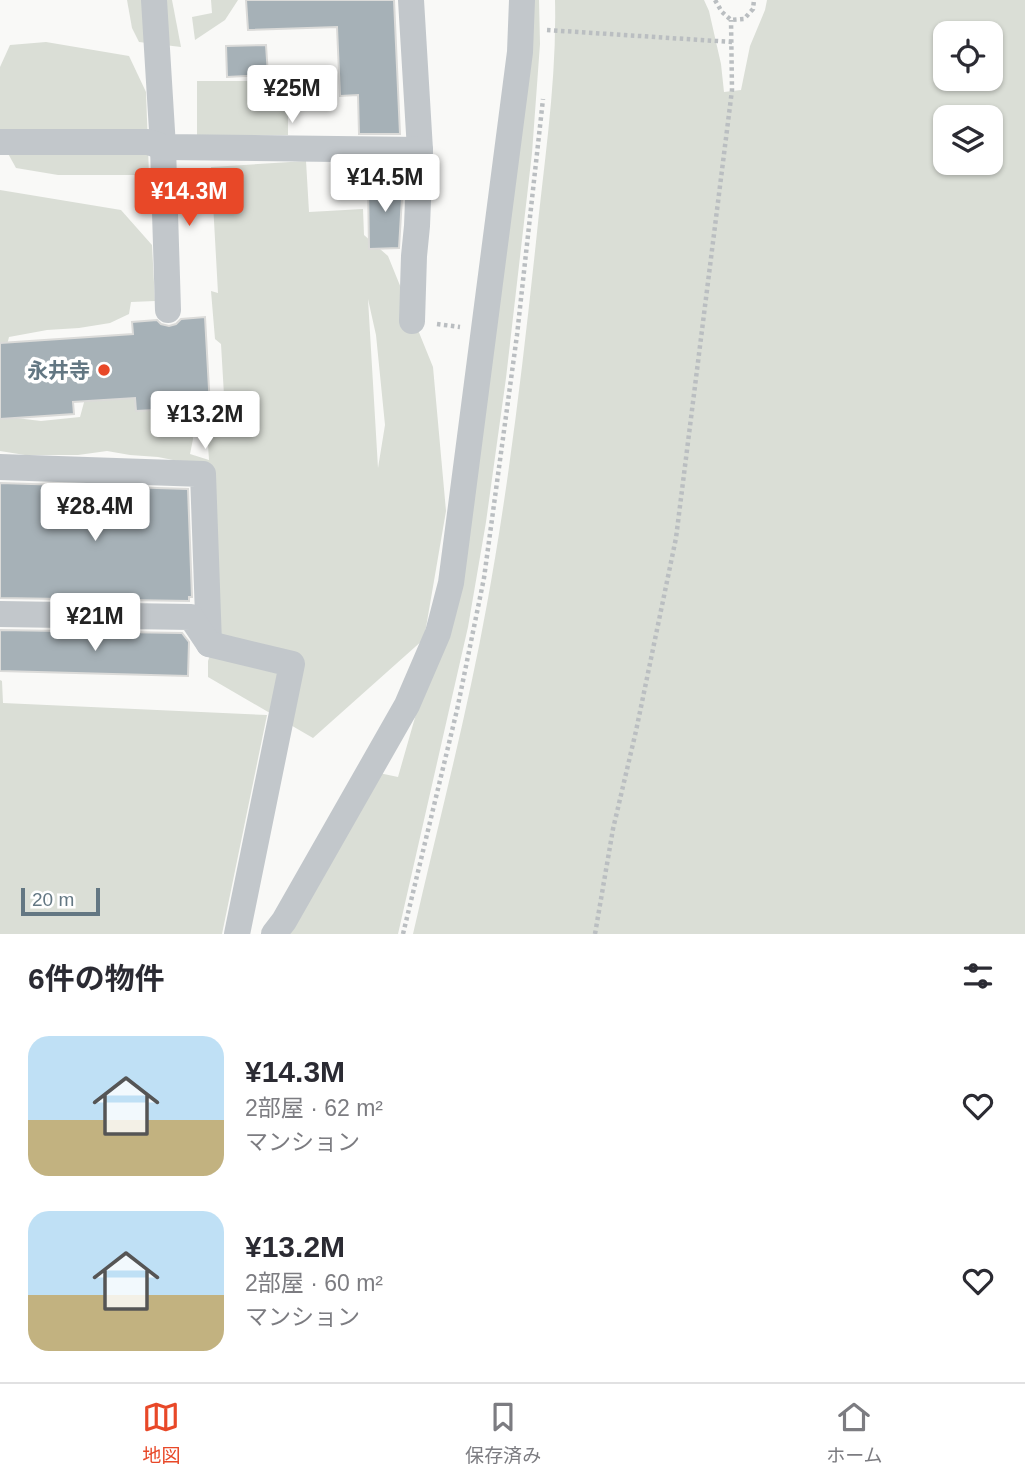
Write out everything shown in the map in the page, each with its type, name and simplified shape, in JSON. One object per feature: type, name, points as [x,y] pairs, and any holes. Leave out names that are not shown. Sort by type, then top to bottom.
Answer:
[{"type":"street","points":[[154,0],[163,147],[168,310]]},
{"type":"street","points":[[411,0],[420,150],[412,321]]},
{"type":"street","points":[[274,934],[284,921],[407,705],[438,633],[451,583],[520,52],[523,0]]},
{"type":"street","points":[[0,142],[148,142],[163,147],[420,150]]},
{"type":"street","points":[[0,467],[203,474],[209,644]]},
{"type":"street","points":[[0,614],[191,617],[209,644],[292,664],[237,934]]},
{"type":"path","points":[[595,934],[613,828],[676,538],[732,90],[731,20],[715,0]]},
{"type":"path","points":[[731,20],[744,19],[753,9],[754,0]]},
{"type":"path","points":[[547,30],[732,43]]},
{"type":"path","points":[[412,321],[461,328]]},
{"type":"shaded area","points":[[127,0],[172,0],[181,47],[139,42],[132,28]]},
{"type":"shaded area","points":[[211,0],[238,0],[225,20],[195,40],[192,17],[212,13]]},
{"type":"shaded area","points":[[533,0],[539,0],[540,44],[532,153],[486,522],[468,627],[398,934],[290,934],[379,773],[398,777],[416,714],[429,685]]},
{"type":"shaded area","points":[[555,0],[704,0],[721,64],[724,92],[741,90],[750,46],[767,0],[1025,0],[1025,934],[413,934],[471,687],[502,514],[521,378],[552,91]]},
{"type":"shaded area","points":[[46,42],[129,56],[146,92],[149,175],[58,175],[16,168],[0,139],[0,67],[10,45]]},
{"type":"shaded area","points":[[197,81],[288,81],[288,135],[197,135]]},
{"type":"shaded area","points":[[306,161],[309,212],[363,209],[364,235],[388,256],[433,367],[446,511],[424,639],[313,738],[208,677],[208,661],[219,629],[212,505],[178,461],[107,451],[78,455],[25,455],[0,451],[0,373],[8,417],[41,421],[80,417],[89,384],[190,405],[193,439],[190,454],[209,460],[207,430],[226,429],[221,344],[215,339],[211,291],[218,293],[211,167]],"holes":[[[368,299],[376,335],[385,425],[378,468]]]},
{"type":"shaded area","points":[[0,190],[121,210],[152,245],[155,301],[131,302],[129,314],[110,323],[9,337],[0,373]]},
{"type":"shaded area","points":[[0,680],[3,703],[267,715],[222,934],[0,934]]},
{"type":"building","points":[[246,0],[394,0],[400,134],[359,134],[358,95],[340,96],[337,27],[248,30]]},
{"type":"building","points":[[266,45],[268,75],[227,77],[226,46]]},
{"type":"building","points":[[403,181],[399,248],[369,249],[368,182]]},
{"type":"building","name":"永井寺","points":[[205,317],[210,407],[136,411],[135,398],[73,402],[74,414],[0,419],[0,343],[133,334],[132,322],[157,320],[169,326],[181,319]]},
{"type":"building","points":[[0,483],[188,489],[192,597],[189,597],[189,601],[0,598]]},
{"type":"building","points":[[0,630],[182,633],[189,642],[188,676],[0,671]]},
{"type":"place","name":"永井寺","points":[[104,370]]}]
